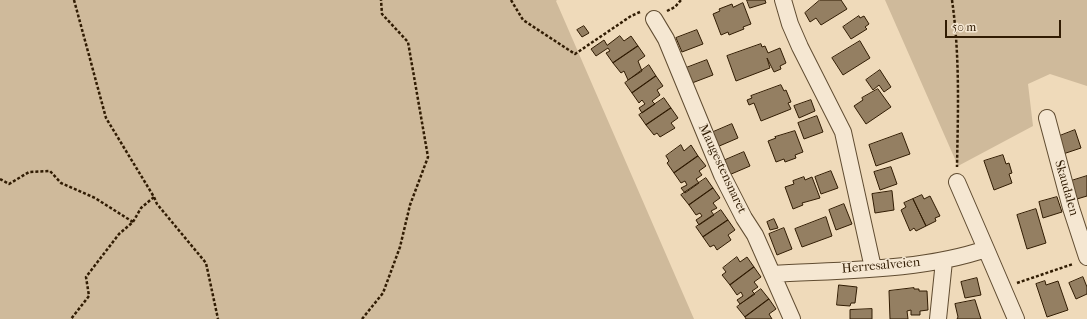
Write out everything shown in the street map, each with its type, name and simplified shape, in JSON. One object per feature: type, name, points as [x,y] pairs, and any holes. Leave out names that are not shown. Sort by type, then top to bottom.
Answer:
[{"type":"street","points":[[783,0],[800,47],[843,132],[873,268]]},
{"type":"street","name":"Maugestensnaret","points":[[654,19],[666,39],[722,174],[744,218],[755,235],[792,319]]},
{"type":"street","name":"Skaudalen","points":[[1047,118],[1084,259]]},
{"type":"street","points":[[957,182],[1016,319]]},
{"type":"street","name":"Herresalveien","points":[[773,274],[873,268],[944,261],[986,249]]},
{"type":"street","points":[[938,319],[944,261]]},
{"type":"path","points":[[74,0],[106,118],[157,204],[206,263],[218,319]]},
{"type":"path","points":[[362,319],[383,293],[400,247],[410,205],[428,157],[408,42],[382,14],[382,0]]},
{"type":"path","points":[[511,0],[523,20],[575,54],[637,13],[649,13],[654,19]]},
{"type":"path","points":[[952,0],[957,33],[957,182]]},
{"type":"path","points":[[0,179],[9,184],[29,172],[50,172],[61,183],[95,198],[133,222]]},
{"type":"path","points":[[71,319],[89,296],[86,277],[120,234],[133,222],[141,208],[154,197]]},
{"type":"path","points":[[1003,288],[1084,259]]},
{"type":"shaded area","points":[[0,0],[557,0],[556,1],[694,319],[0,319]]},
{"type":"shaded area","points":[[885,0],[1087,0],[1087,86],[1050,74],[1028,84],[1033,126],[958,166]]},
{"type":"building","points":[[747,0],[765,0],[766,3],[750,8]]},
{"type":"building","points":[[820,0],[841,0],[847,9],[821,25],[816,18],[810,22],[805,13]]},
{"type":"building","points":[[743,3],[751,24],[743,27],[744,29],[729,35],[728,32],[721,35],[713,14],[720,11],[719,9],[732,4],[733,7]]},
{"type":"building","points":[[859,16],[860,18],[864,16],[869,24],[865,27],[867,29],[851,39],[843,27]]},
{"type":"building","points":[[584,26],[589,33],[582,37],[577,30]]},
{"type":"building","points":[[697,30],[703,44],[682,52],[676,38]]},
{"type":"building","points":[[620,36],[624,41],[631,36],[638,46],[613,63],[606,53],[610,51],[608,48],[596,56],[591,49],[604,40],[607,45]]},
{"type":"building","points":[[860,41],[870,58],[843,75],[832,58]]},
{"type":"building","points":[[761,44],[762,47],[765,46],[768,53],[780,48],[786,63],[780,66],[781,69],[774,72],[767,58],[770,68],[736,81],[727,56]]},
{"type":"building","points":[[638,46],[645,56],[638,61],[642,71],[628,80],[624,71],[621,73],[613,63]]},
{"type":"building","points":[[707,60],[713,75],[692,83],[686,68]]},
{"type":"building","points":[[649,65],[656,76],[632,93],[625,83]]},
{"type":"building","points":[[880,70],[891,87],[884,92],[879,85],[873,90],[866,80]]},
{"type":"building","points":[[656,76],[663,86],[657,90],[660,95],[652,101],[655,104],[642,113],[639,108],[645,104],[642,100],[639,103],[632,93]]},
{"type":"building","points":[[781,85],[784,91],[786,90],[791,102],[788,103],[791,109],[761,121],[754,103],[749,105],[747,100],[752,98],[751,96]]},
{"type":"building","points":[[878,89],[891,107],[866,124],[854,106],[863,100],[862,98]]},
{"type":"building","points":[[664,98],[671,108],[646,125],[639,115]]},
{"type":"building","points":[[811,100],[815,111],[799,118],[794,106]]},
{"type":"building","points":[[671,108],[678,118],[671,123],[675,128],[660,137],[657,133],[654,135],[646,125]]},
{"type":"building","points":[[817,116],[823,132],[804,139],[798,123]]},
{"type":"building","points":[[732,124],[738,138],[717,147],[711,133]]},
{"type":"building","points":[[1075,130],[1081,148],[1063,154],[1057,137]]},
{"type":"building","points":[[795,131],[803,152],[795,155],[796,158],[785,162],[784,159],[776,162],[768,141],[776,138],[775,137]]},
{"type":"building","points":[[902,133],[910,154],[876,166],[869,145]]},
{"type":"building","points":[[681,145],[684,151],[691,145],[698,156],[674,173],[667,163],[669,161],[666,156]]},
{"type":"building","points":[[744,152],[750,166],[729,175],[723,161]]},
{"type":"building","points":[[1003,155],[1006,164],[1009,163],[1012,173],[1009,174],[1012,183],[994,190],[984,161]]},
{"type":"building","points":[[698,156],[706,166],[699,171],[702,175],[696,179],[699,183],[685,193],[681,188],[687,185],[685,181],[681,183],[674,173]]},
{"type":"building","points":[[891,167],[897,184],[880,190],[874,172]]},
{"type":"building","points":[[831,171],[838,188],[821,194],[815,177]]},
{"type":"building","points":[[1087,176],[1087,196],[1077,199],[1071,181]]},
{"type":"building","points":[[804,177],[805,180],[812,177],[820,198],[802,203],[803,205],[793,209],[785,187],[794,184],[793,181]]},
{"type":"building","points":[[706,178],[713,188],[689,205],[681,195]]},
{"type":"building","points":[[713,188],[720,198],[713,203],[717,208],[711,211],[714,215],[699,225],[696,220],[702,216],[700,213],[696,215],[689,205]]},
{"type":"building","points":[[892,191],[894,210],[875,213],[872,194]]},
{"type":"building","points":[[922,195],[924,199],[930,196],[940,216],[935,218],[936,221],[926,226],[913,199]]},
{"type":"building","points":[[1057,197],[1062,212],[1043,218],[1039,202]]},
{"type":"building","points":[[913,199],[926,226],[916,231],[914,228],[910,231],[901,210],[906,207],[904,203]]},
{"type":"building","points":[[844,204],[852,224],[836,230],[829,210]]},
{"type":"building","points":[[1036,209],[1046,243],[1027,249],[1017,215]]},
{"type":"building","points":[[721,210],[728,220],[703,237],[696,227]]},
{"type":"building","points":[[826,217],[832,236],[802,247],[795,229]]},
{"type":"building","points":[[774,219],[778,228],[770,230],[767,222]]},
{"type":"building","points":[[728,220],[735,230],[728,235],[731,240],[717,250],[714,245],[710,247],[703,237]]},
{"type":"building","points":[[784,228],[792,249],[777,255],[769,234]]},
{"type":"building","points":[[737,257],[740,262],[747,257],[754,267],[730,285],[722,275],[726,272],[723,268]]},
{"type":"building","points":[[754,267],[761,277],[754,282],[758,287],[752,291],[755,294],[740,304],[737,300],[743,296],[741,292],[737,295],[730,285]]},
{"type":"building","points":[[1083,277],[1087,287],[1087,294],[1076,299],[1069,283]]},
{"type":"building","points":[[977,278],[981,295],[965,298],[961,282]]},
{"type":"building","points":[[1045,281],[1046,285],[1058,281],[1068,310],[1047,317],[1036,284]]},
{"type":"building","points":[[839,285],[857,287],[855,303],[851,303],[850,306],[837,305]]},
{"type":"building","points":[[914,288],[919,289],[919,291],[927,291],[928,310],[920,311],[920,315],[911,315],[911,310],[907,311],[908,319],[890,319],[889,291]]},
{"type":"building","points":[[761,289],[769,299],[745,317],[737,307]]},
{"type":"building","points":[[769,299],[776,309],[769,314],[772,319],[746,319],[745,317]]},
{"type":"building","points":[[975,300],[981,319],[957,319],[958,317],[955,304]]},
{"type":"building","points":[[872,309],[872,319],[850,319],[850,310]]}]
